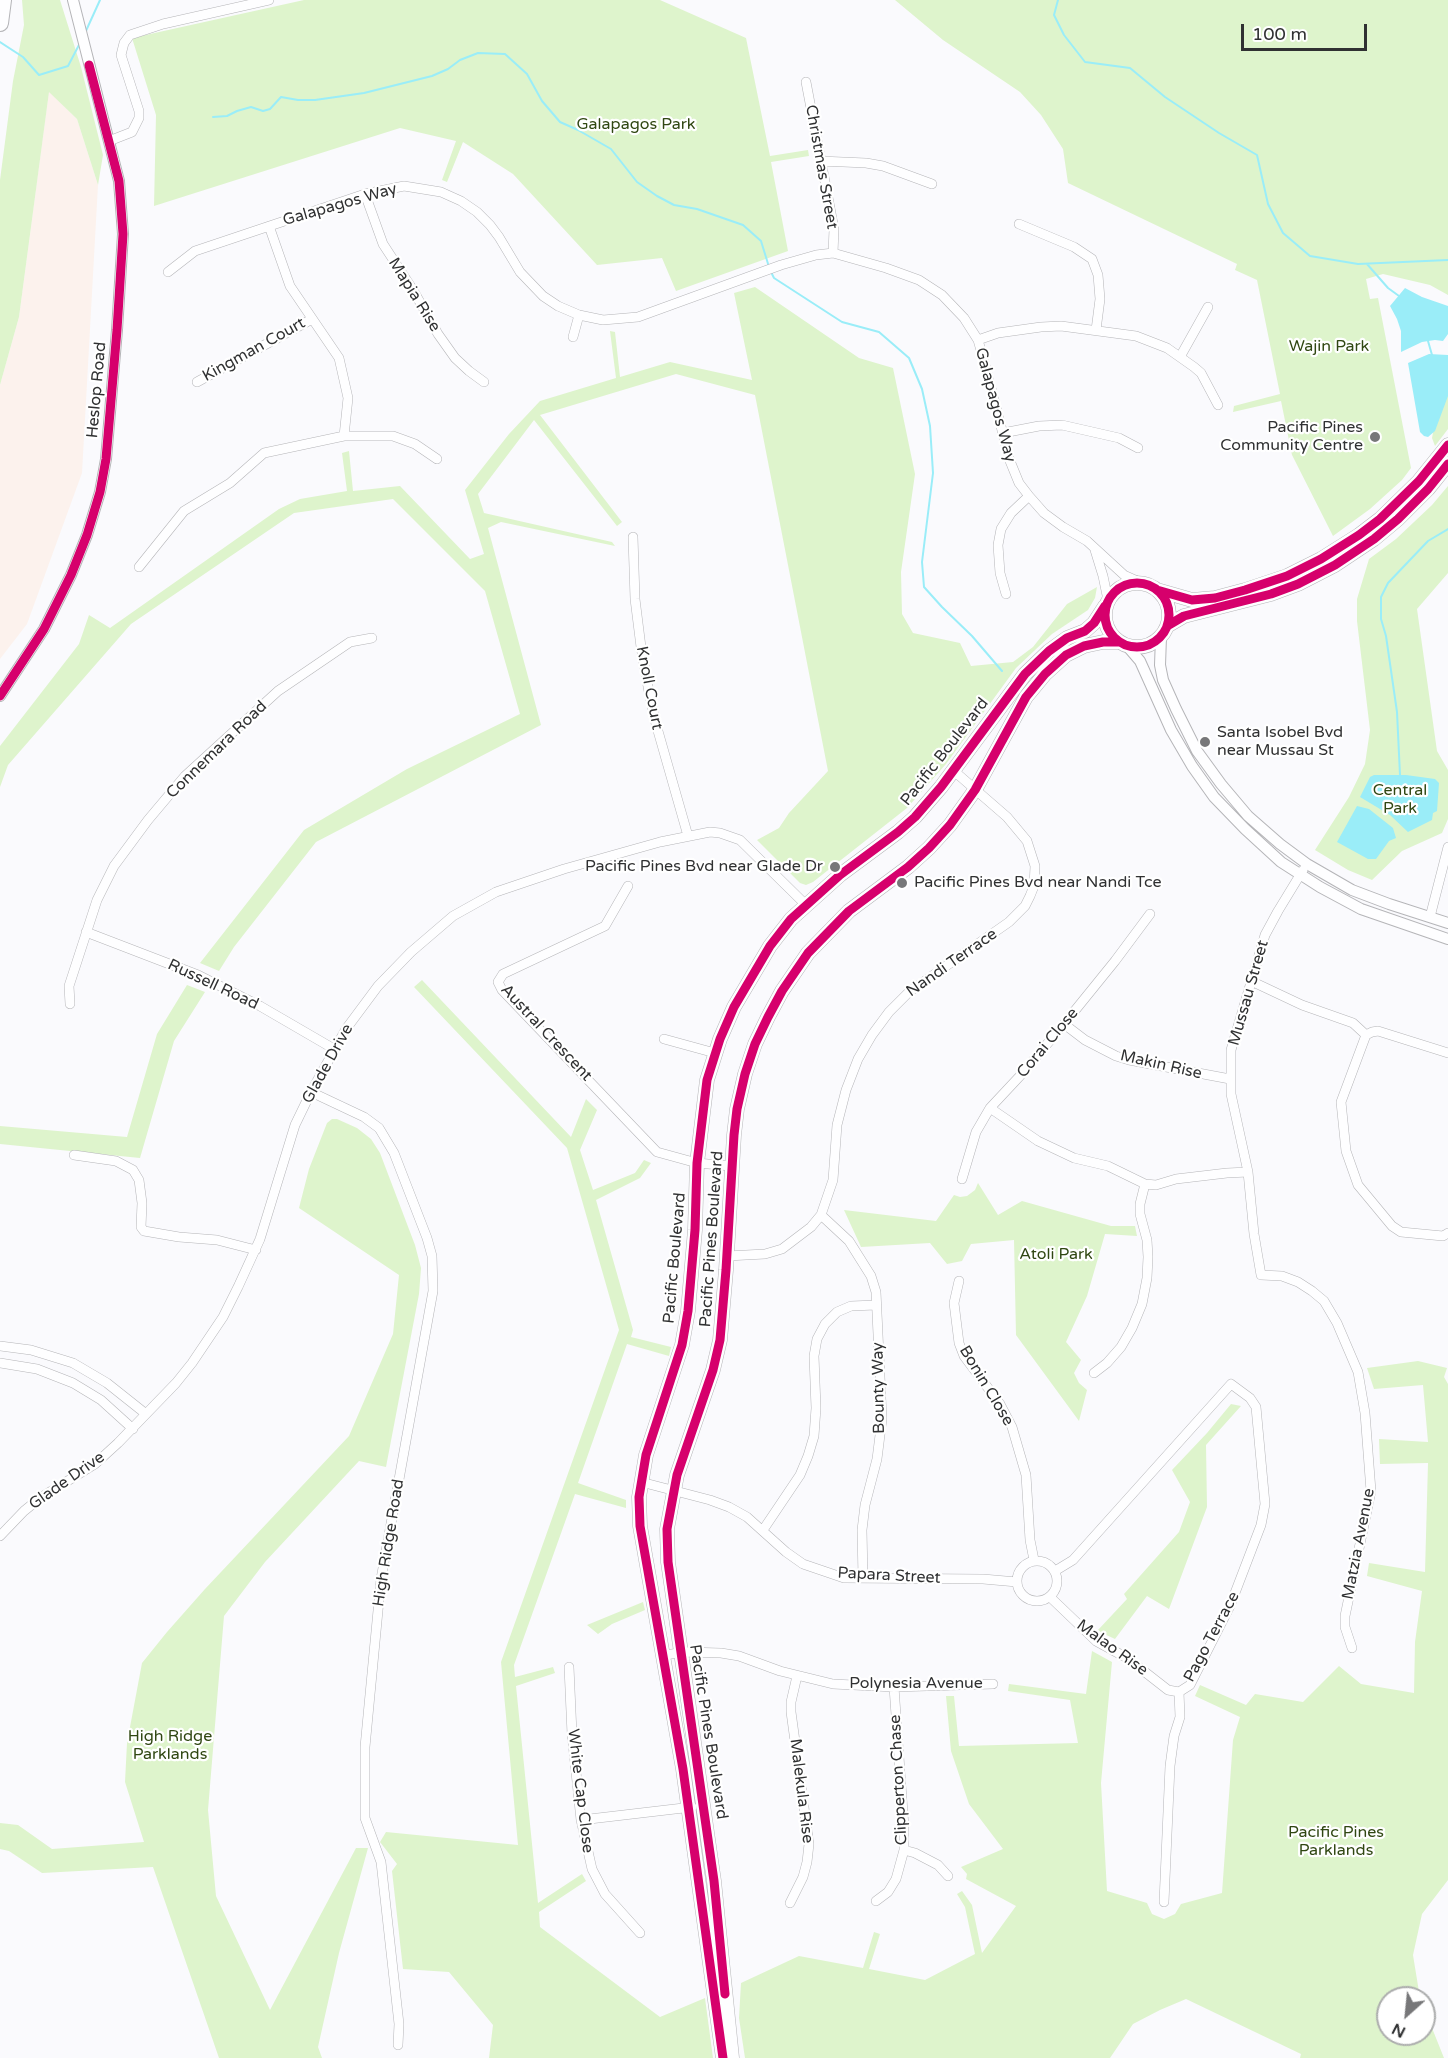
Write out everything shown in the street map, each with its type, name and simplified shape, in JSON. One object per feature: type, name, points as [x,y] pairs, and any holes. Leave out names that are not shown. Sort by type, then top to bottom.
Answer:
[{"type":"highway","points":[[0,23],[3,0]]},
{"type":"main road","points":[[1448,445],[1419,481],[1380,519],[1322,559],[1287,576],[1215,598],[1192,600],[1142,583],[1126,584],[1119,588],[1106,603],[1104,616],[1106,626],[1111,635],[1123,644],[1146,646],[1184,616],[1271,594],[1298,584],[1335,565],[1374,540],[1428,489],[1448,464]]},
{"type":"main road","points":[[1157,590],[1164,597],[1168,606],[1169,616],[1164,631]]},
{"type":"main road","name":"Pacific Boulevard","points":[[723,2058],[689,1807],[640,1527],[639,1497],[646,1455],[682,1345],[688,1311],[695,1230],[697,1163],[707,1080],[734,1006],[748,980],[791,919],[840,875],[915,817],[954,771],[1025,674],[1049,651],[1068,638],[1085,631],[1094,623],[1106,603]]},
{"type":"main road","name":"Pacific Pines Boulevard","points":[[732,2058],[714,1881],[680,1653],[668,1562],[667,1529],[673,1492],[683,1456],[713,1370],[723,1315],[731,1166],[737,1109],[745,1074],[755,1044],[782,991],[821,939],[849,911],[930,848],[950,825],[975,790],[1026,698],[1045,674],[1066,655],[1084,646],[1103,642],[1123,644]]},
{"type":"street","name":"Heslop Road","points":[[0,696],[44,629],[71,575],[87,535],[104,470],[113,383],[123,234],[119,181],[73,0]]},
{"type":"street","points":[[109,141],[132,132],[139,118],[139,111],[121,54],[124,43],[130,35],[163,24],[269,0]]},
{"type":"street","name":"Christmas Street","points":[[806,82],[834,229],[833,253]]},
{"type":"street","points":[[820,161],[883,166],[932,184]]},
{"type":"street","name":"Galapagos Way","points":[[168,272],[195,251],[365,194],[404,186],[441,192],[461,201],[490,225],[530,285],[558,306],[579,315],[603,320],[638,317],[800,258],[833,253],[886,268],[930,286],[959,312],[978,340],[1010,461],[1019,483],[1029,496],[1044,513],[1087,541],[1124,575],[1142,583]]},
{"type":"street","name":"Mapia Rise","points":[[365,194],[383,244],[438,334],[455,358],[484,382]]},
{"type":"street","points":[[1019,224],[1074,247],[1092,258],[1098,274],[1100,299],[1096,330]]},
{"type":"street","points":[[269,226],[290,286],[339,358],[348,398],[344,436]]},
{"type":"street","points":[[1180,357],[1208,307]]},
{"type":"street","points":[[573,337],[579,315]]},
{"type":"street","name":"Kingman Court","points":[[196,382],[312,319]]},
{"type":"street","points":[[978,340],[998,333],[1061,326],[1126,334],[1153,341],[1201,373],[1218,405]]},
{"type":"street","points":[[1003,433],[1039,426],[1062,425],[1119,438],[1138,448]]},
{"type":"street","points":[[139,567],[184,512],[230,483],[264,453],[344,436],[393,436],[415,444],[437,459]]},
{"type":"street","points":[[1006,594],[1000,573],[998,545],[1002,529],[1011,513],[1029,496]]},
{"type":"street","name":"Knoll Court","points":[[633,537],[635,599],[647,680],[656,724],[688,836]]},
{"type":"street","points":[[1095,550],[1106,603]]},
{"type":"street","points":[[1164,631],[1160,665],[1163,680],[1197,751],[1248,816],[1307,864],[1352,890],[1448,923]]},
{"type":"street","name":"Connemara Road","points":[[70,1004],[69,986],[86,932],[114,866],[129,844],[185,776],[278,691],[351,642],[372,638]]},
{"type":"street","points":[[1123,644],[1140,661],[1176,739],[1192,766],[1214,797],[1245,830],[1281,862],[1360,909],[1448,939]]},
{"type":"street","name":"Nandi Terrace","points":[[727,1256],[765,1254],[782,1249],[811,1227],[821,1215],[833,1180],[837,1125],[846,1090],[858,1059],[872,1035],[888,1012],[909,992],[1010,922],[1025,906],[1030,896],[1034,886],[1035,866],[1028,841],[1016,825],[954,771]]},
{"type":"street","name":"Glade Drive","points":[[0,1536],[40,1498],[95,1464],[133,1429],[176,1383],[198,1355],[223,1317],[256,1250],[295,1125],[334,1049],[378,986],[411,952],[453,916],[496,892],[564,869],[688,836],[720,833],[740,840],[806,906]]},
{"type":"street","points":[[1430,917],[1448,847]]},
{"type":"street","name":"Mussau Street","points":[[1261,1275],[1254,1234],[1248,1172],[1233,1103],[1230,1079],[1231,1050],[1265,935],[1307,864]]},
{"type":"street","name":"Austral Crescent","points":[[628,886],[605,926],[503,974],[498,982],[502,990],[657,1152],[697,1163],[731,1166]]},
{"type":"street","name":"Corai Close","points":[[962,1179],[976,1132],[990,1108],[1064,1024],[1150,914]]},
{"type":"street","name":"Russell Road","points":[[86,932],[198,975],[260,1006],[334,1049]]},
{"type":"street","points":[[1251,981],[1302,1005],[1353,1023],[1366,1035]]},
{"type":"street","name":"Makin Rise","points":[[1064,1024],[1085,1040],[1123,1058],[1230,1079]]},
{"type":"street","points":[[1366,1035],[1378,1031],[1448,1053]]},
{"type":"street","points":[[1366,1035],[1341,1102],[1346,1151],[1358,1185],[1392,1226],[1401,1232],[1443,1236],[1448,1233]]},
{"type":"street","points":[[664,1040],[715,1053]]},
{"type":"street","name":"High Ridge Road","points":[[311,1092],[364,1117],[379,1128],[388,1140],[432,1256],[433,1291],[381,1579],[365,1747],[364,1818],[381,1862],[399,2024],[398,2045]]},
{"type":"street","points":[[990,1108],[1038,1141],[1074,1158],[1108,1166],[1145,1184],[1156,1185],[1176,1179],[1248,1172]]},
{"type":"street","points":[[74,1155],[116,1161],[133,1170],[139,1180],[142,1203],[141,1227],[144,1231],[218,1240],[256,1250]]},
{"type":"street","points":[[1094,1373],[1107,1363],[1120,1347],[1132,1328],[1142,1304],[1148,1257],[1140,1214],[1145,1184]]},
{"type":"street","name":"Bounty Way","points":[[821,1215],[849,1241],[863,1260],[876,1292],[882,1419],[877,1459],[862,1521],[863,1578]]},
{"type":"street","name":"Matzia Avenue","points":[[1261,1275],[1282,1276],[1298,1282],[1312,1290],[1324,1301],[1337,1323],[1358,1372],[1365,1413],[1371,1491],[1345,1616],[1345,1628],[1352,1648]]},
{"type":"street","name":"Bonin Close","points":[[959,1281],[954,1303],[959,1343],[964,1356],[1000,1404],[1014,1435],[1026,1475],[1030,1540],[1034,1560]]},
{"type":"street","points":[[763,1530],[800,1475],[811,1446],[816,1408],[814,1356],[817,1339],[825,1324],[837,1312],[851,1306],[876,1305]]},
{"type":"street","points":[[0,1346],[41,1352],[73,1363],[97,1376],[146,1414]]},
{"type":"street","points":[[37,1369],[41,1352]]},
{"type":"street","points":[[0,1363],[37,1369],[73,1383],[93,1394],[133,1429]]},
{"type":"street","name":"Pago Terrace","points":[[1055,1571],[1073,1560],[1231,1384],[1250,1398],[1256,1407],[1265,1504],[1261,1525],[1230,1606],[1190,1685],[1179,1692],[1180,1717],[1174,1736],[1170,1766],[1164,1902]]},
{"type":"street","name":"Papara Street","points":[[641,1482],[729,1507],[747,1517],[803,1564],[844,1578],[1017,1582]]},
{"type":"street","points":[[1034,1560],[1046,1562],[1055,1571],[1057,1585],[1050,1597],[1043,1600],[1029,1599],[1023,1595],[1017,1582],[1021,1568],[1034,1560]]},
{"type":"street","name":"Malao Rise","points":[[1050,1597],[1096,1641],[1126,1658],[1168,1690],[1179,1692]]},
{"type":"street","name":"Polynesia Avenue","points":[[664,1655],[708,1652],[739,1656],[797,1676],[833,1684],[894,1687],[993,1684]]},
{"type":"street","name":"White Cap Close","points":[[569,1667],[572,1734],[581,1820],[592,1869],[604,1894],[640,1933]]},
{"type":"street","name":"Malekula Rise","points":[[790,1903],[803,1877],[809,1844],[790,1712],[797,1676]]},
{"type":"street","name":"Clipperton Chase","points":[[876,1901],[888,1892],[896,1880],[904,1850],[894,1687]]},
{"type":"street","points":[[581,1820],[704,1806]]},
{"type":"street","points":[[904,1850],[939,1865],[948,1876]]},
{"type":"shaded area","points":[[49,91],[77,119],[98,185],[82,473],[27,624],[0,659],[0,385],[19,317]]},
{"type":"green space","points":[[22,0],[60,0],[81,67],[103,155],[98,185],[77,119],[49,92],[19,317],[0,385],[0,180],[13,81],[24,25]]},
{"type":"green space","name":"Galapagos Park","points":[[304,0],[660,0],[746,38],[770,156],[808,150],[809,156],[771,162],[788,251],[676,291],[662,258],[597,265],[513,174],[463,142],[447,182],[442,180],[456,141],[400,128],[154,206],[156,115],[132,38]]},
{"type":"green space","name":"Wajin Park","points":[[895,0],[1448,0],[1448,295],[1430,285],[1383,274],[1366,279],[1370,299],[1378,298],[1411,468],[1402,480],[1370,509],[1333,536],[1292,455],[1281,401],[1233,412],[1234,406],[1280,394],[1257,280],[1235,270],[1237,264],[1068,183],[1063,149],[1041,115],[1020,92],[943,40]]},
{"type":"green space","points":[[755,287],[859,358],[893,368],[915,474],[901,572],[902,614],[913,633],[960,643],[971,666],[1013,662],[1033,647],[1067,604],[1097,587],[1095,598],[1088,610],[1052,634],[1016,668],[946,764],[907,808],[813,882],[806,885],[800,883],[757,840],[779,828],[789,813],[828,771],[755,395],[676,374],[540,415],[622,522],[617,526],[534,420],[478,494],[484,513],[612,542],[615,546],[501,522],[488,528],[541,725],[316,842],[234,947],[219,971],[200,963],[304,830],[407,769],[520,714],[485,591],[393,499],[294,513],[131,624],[8,765],[0,787],[0,746],[79,644],[89,615],[110,628],[279,509],[300,499],[347,491],[342,453],[349,451],[353,491],[400,486],[470,559],[484,554],[465,490],[509,434],[540,401],[616,378],[610,331],[615,332],[620,377],[670,362],[752,380],[734,293]]},
{"type":"green space","points":[[1448,390],[1448,429],[1435,446],[1432,438],[1437,411]]},
{"type":"green space","name":"Central Park","points":[[1448,486],[1448,573],[1417,609],[1437,751],[1448,770],[1448,819],[1442,833],[1402,851],[1372,880],[1348,870],[1315,850],[1349,797],[1365,764],[1370,730],[1357,621],[1357,599],[1369,559],[1396,539],[1432,505]]},
{"type":"green space","points":[[422,980],[571,1137],[586,1099],[597,1110],[580,1150],[593,1190],[635,1173],[644,1160],[651,1163],[640,1178],[596,1200],[633,1330],[631,1337],[671,1347],[669,1356],[627,1344],[578,1483],[626,1500],[626,1508],[575,1494],[514,1665],[515,1677],[553,1667],[555,1673],[516,1686],[538,1903],[582,1874],[586,1881],[539,1912],[540,1927],[660,2017],[705,1998],[713,2058],[489,2058],[493,2025],[449,1972],[403,1969],[392,1871],[397,1864],[380,1842],[386,1832],[518,1845],[501,1662],[619,1330],[567,1148],[414,987]]},
{"type":"green space","points":[[187,985],[205,992],[174,1041],[140,1158],[0,1144],[0,1126],[127,1137],[157,1034]]},
{"type":"green space","name":"High Ridge Parklands","points":[[332,1119],[357,1128],[371,1139],[380,1153],[415,1245],[421,1268],[419,1294],[386,1467],[359,1461],[265,1562],[224,1616],[208,1810],[216,1896],[270,2010],[356,1848],[368,1848],[339,1953],[318,2047],[322,2058],[219,2058],[153,1867],[42,1873],[9,1851],[0,1849],[0,1823],[18,1825],[52,1849],[144,1842],[125,1782],[127,1743],[142,1663],[205,1589],[349,1436],[393,1334],[399,1275],[299,1208],[309,1169],[327,1123]]},
{"type":"green space","name":"Atoli Park","points":[[978,1183],[998,1215],[1022,1201],[1111,1226],[1135,1226],[1137,1236],[1105,1234],[1087,1296],[1066,1342],[1081,1360],[1074,1373],[1079,1383],[1087,1390],[1079,1421],[1016,1335],[1014,1240],[971,1244],[962,1261],[947,1264],[930,1243],[861,1247],[844,1210],[936,1221],[954,1195],[967,1196],[975,1190]]},
{"type":"green space","name":"Pacific Pines Parklands","points":[[1418,1361],[1447,1368],[1444,1377],[1448,1384],[1448,1880],[1422,1914],[1413,1955],[1418,1986],[1376,1986],[1376,2046],[1436,2046],[1436,2038],[1444,2058],[1300,2058],[1301,2054],[1186,1999],[1133,2024],[1110,2058],[745,2058],[739,2018],[741,1983],[799,1956],[863,1968],[874,1932],[880,1934],[869,1969],[925,1980],[975,1954],[965,1907],[957,1894],[962,1891],[972,1905],[982,1953],[1016,1906],[966,1879],[967,1874],[961,1867],[1003,1849],[969,1804],[951,1751],[946,1696],[954,1696],[959,1746],[1078,1743],[1070,1700],[1008,1691],[1009,1684],[1086,1694],[1092,1651],[1112,1662],[1101,1783],[1107,1891],[1147,1903],[1152,1914],[1164,1919],[1175,1914],[1181,1904],[1222,1893],[1233,1740],[1240,1717],[1195,1696],[1200,1685],[1246,1705],[1255,1694],[1303,1702],[1339,1666],[1361,1684],[1414,1693],[1415,1642],[1422,1591],[1367,1576],[1369,1563],[1425,1572],[1428,1463],[1380,1464],[1379,1439],[1428,1442],[1423,1385],[1374,1389],[1367,1368]]},
{"type":"green space","points":[[1231,1404],[1241,1406],[1206,1445],[1207,1507],[1169,1609],[1147,1596],[1115,1639],[1102,1633],[1098,1630],[1127,1599],[1124,1594],[1179,1532],[1190,1502],[1172,1470]]},
{"type":"green space","points":[[643,1602],[645,1610],[612,1624],[598,1634],[587,1625]]},
{"type":"water","points":[[1405,288],[1448,306],[1448,334],[1443,341],[1422,342],[1401,352],[1401,331],[1390,306]]},
{"type":"water","points":[[1429,354],[1448,355],[1448,396],[1435,431],[1428,437],[1420,432],[1408,363]]},
{"type":"water","points":[[1406,775],[1435,779],[1439,783],[1437,811],[1433,813],[1432,820],[1408,832],[1390,815],[1360,797],[1370,777]]},
{"type":"water","points":[[1357,806],[1369,809],[1393,828],[1396,838],[1389,841],[1376,859],[1368,859],[1337,842]]},
{"type":"waterway","points":[[85,33],[100,0]]},
{"type":"waterway","points":[[1058,0],[1054,15],[1064,35],[1085,62],[1130,68],[1165,97],[1257,155],[1268,204],[1283,233],[1310,256],[1358,264],[1448,260]]},
{"type":"waterway","points":[[0,42],[23,57],[39,75],[68,66],[80,43]]},
{"type":"waterway","points":[[213,117],[227,116],[251,107],[263,111],[270,109],[281,97],[315,100],[364,93],[432,76],[478,53],[505,54],[527,74],[542,101],[560,122],[611,149],[637,182],[657,196],[674,205],[697,209],[743,225],[761,241],[769,267]]},
{"type":"waterway","points":[[1367,264],[1388,288],[1399,296]]},
{"type":"waterway","points":[[771,272],[774,278],[842,322],[879,332],[909,358],[922,389],[930,426],[933,473],[922,562],[924,587],[972,636],[1002,671]]},
{"type":"waterway","points":[[1428,341],[1432,355]]},
{"type":"waterway","points":[[1400,775],[1397,712],[1386,636],[1381,619],[1381,597],[1388,583],[1428,541],[1448,529]]},
{"type":"cycle path","points":[[0,696],[44,629],[71,575],[87,535],[100,492],[106,459],[123,234],[119,181],[89,65]]},
{"type":"cycle path","points":[[1157,590],[1192,600],[1215,598],[1287,576],[1321,559],[1380,519],[1419,481],[1448,445]]},
{"type":"cycle path","points":[[1167,626],[1184,616],[1271,594],[1298,584],[1335,565],[1374,539],[1398,519],[1428,489],[1448,464]]},
{"type":"cycle path","points":[[1131,583],[1143,583],[1160,592],[1167,603],[1169,615],[1167,627],[1160,638],[1143,647],[1131,647],[1119,642],[1110,633],[1105,621],[1105,609],[1110,597],[1119,588],[1131,583]]},
{"type":"cycle path","points":[[723,2058],[683,1769],[640,1526],[639,1497],[646,1455],[682,1345],[688,1311],[695,1230],[697,1163],[707,1080],[720,1039],[734,1007],[770,946],[791,919],[840,875],[915,817],[941,787],[1025,674],[1049,651],[1067,638],[1085,631],[1094,623],[1105,606]]},
{"type":"cycle path","points":[[725,1994],[714,1881],[668,1562],[667,1529],[677,1475],[713,1370],[720,1340],[734,1135],[745,1074],[755,1044],[768,1017],[782,991],[808,953],[849,911],[908,867],[950,825],[975,790],[1026,697],[1045,674],[1066,655],[1084,646],[1118,642]]},
{"type":"place","name":"Pacific Pines Community Centre","points":[[1375,437]]},
{"type":"place","name":"Santa Isobel Bvd near Mussau St","points":[[1205,742]]},
{"type":"place","name":"Pacific Pines Bvd near Glade Dr","points":[[835,867]]},
{"type":"place","name":"Pacific Pines Bvd near Nandi Tce","points":[[902,883]]}]
